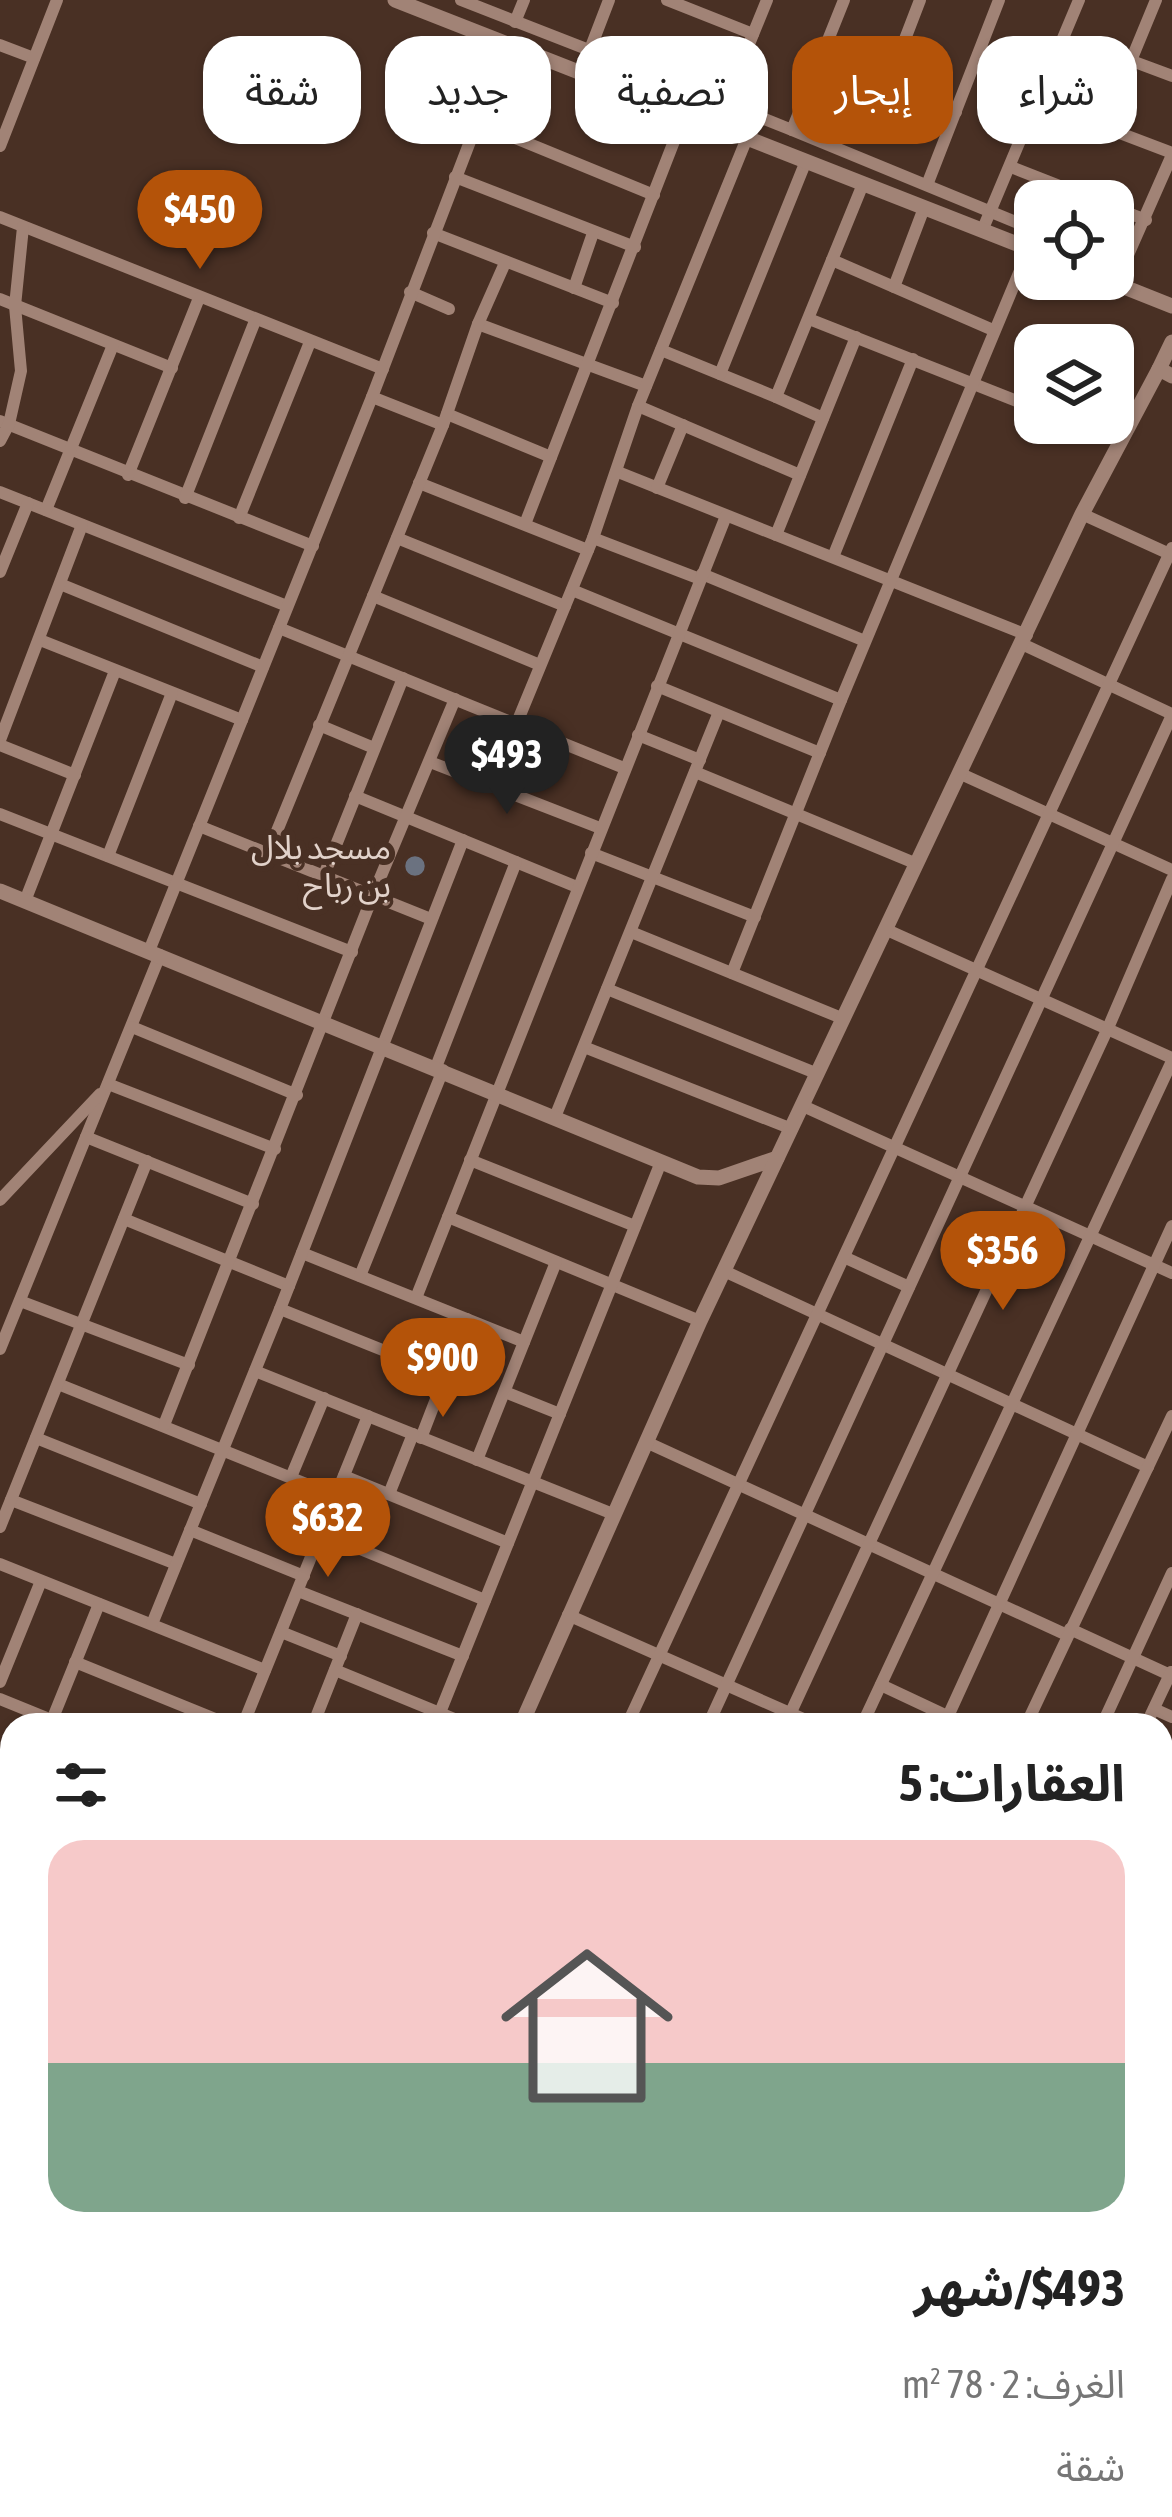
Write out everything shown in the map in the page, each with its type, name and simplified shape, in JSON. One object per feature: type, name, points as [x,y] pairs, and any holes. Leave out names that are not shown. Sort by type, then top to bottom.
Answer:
[{"type":"street","points":[[0,146],[57,0]]},
{"type":"street","points":[[394,0],[484,36]]},
{"type":"street","points":[[461,0],[575,45]]},
{"type":"street","points":[[515,22],[524,0]]},
{"type":"street","points":[[595,36],[609,0]]},
{"type":"street","points":[[667,0],[688,4],[753,34],[767,0]]},
{"type":"street","points":[[830,36],[844,0]]},
{"type":"street","points":[[906,36],[920,0]]},
{"type":"street","points":[[927,185],[999,0]]},
{"type":"street","points":[[1065,36],[1079,0]]},
{"type":"street","points":[[1137,48],[1156,0]]},
{"type":"street","points":[[0,45],[34,58]]},
{"type":"street","points":[[1137,63],[1172,76]]},
{"type":"street","points":[[768,120],[792,130]]},
{"type":"street","points":[[1134,244],[1172,154],[1137,140]]},
{"type":"street","points":[[0,1348],[132,1027],[176,883],[372,397],[468,144]]},
{"type":"street","points":[[530,144],[654,195]]},
{"type":"street","points":[[525,524],[673,144]]},
{"type":"street","points":[[516,724],[745,144]]},
{"type":"street","points":[[762,144],[1014,243]]},
{"type":"street","points":[[826,144],[1014,221]]},
{"type":"street","points":[[982,231],[1021,144]]},
{"type":"street","points":[[720,374],[806,161]]},
{"type":"street","points":[[1011,167],[1044,180]]},
{"type":"street","points":[[455,177],[635,247]]},
{"type":"street","points":[[776,397],[863,184]]},
{"type":"street","points":[[894,287],[924,208]]},
{"type":"street","points":[[1134,215],[1146,220]]},
{"type":"street","points":[[0,217],[383,369]]},
{"type":"street","points":[[0,441],[22,371],[15,305],[23,227]]},
{"type":"street","points":[[574,288],[593,232]]},
{"type":"street","points":[[433,233],[613,303]]},
{"type":"street","points":[[832,260],[993,330]]},
{"type":"street","points":[[268,853],[505,263]]},
{"type":"street","points":[[733,973],[865,641],[1014,287]]},
{"type":"street","points":[[1134,291],[1172,306]]},
{"type":"street","points":[[410,292],[449,309]]},
{"type":"street","points":[[128,475],[199,298]]},
{"type":"street","points":[[0,299],[172,368]]},
{"type":"street","points":[[808,319],[1014,400]]},
{"type":"street","points":[[185,498],[255,321]]},
{"type":"street","points":[[478,324],[646,386]]},
{"type":"street","points":[[776,535],[856,337]]},
{"type":"street","points":[[239,518],[310,342]]},
{"type":"street","points":[[526,1713],[700,1321],[1082,514],[1165,372],[1172,342]]},
{"type":"street","points":[[46,510],[113,345]]},
{"type":"street","points":[[661,350],[824,418]]},
{"type":"street","points":[[833,557],[913,359]]},
{"type":"street","points":[[372,397],[551,458]]},
{"type":"street","points":[[638,406],[800,475]]},
{"type":"street","points":[[4,423],[313,546]]},
{"type":"street","points":[[657,488],[683,425]]},
{"type":"street","points":[[618,472],[890,580],[1024,639],[1172,715],[713,1713]]},
{"type":"street","points":[[419,483],[525,524],[701,576],[865,641]]},
{"type":"street","points":[[0,492],[287,607]]},
{"type":"street","points":[[0,572],[28,503]]},
{"type":"street","points":[[632,1713],[1171,552],[1082,514]]},
{"type":"street","points":[[416,1298],[726,516]]},
{"type":"street","points":[[75,775],[0,743],[82,525]]},
{"type":"street","points":[[397,538],[565,606]]},
{"type":"street","points":[[60,584],[263,667]]},
{"type":"street","points":[[572,590],[841,700]]},
{"type":"street","points":[[373,596],[541,664]]},
{"type":"street","points":[[279,628],[624,768]]},
{"type":"street","points":[[40,640],[242,720]]},
{"type":"street","points":[[25,902],[115,671]]},
{"type":"street","points":[[324,874],[403,678]]},
{"type":"street","points":[[0,684],[19,691]]},
{"type":"street","points":[[657,686],[820,753]]},
{"type":"street","points":[[108,856],[172,693]]},
{"type":"street","points":[[164,1425],[455,699]]},
{"type":"street","points":[[555,1117],[719,712]]},
{"type":"street","points":[[320,725],[374,748]]},
{"type":"street","points":[[638,735],[796,814],[917,864]]},
{"type":"street","points":[[430,761],[600,829]]},
{"type":"street","points":[[961,774],[1172,870]]},
{"type":"street","points":[[355,796],[578,887]]},
{"type":"street","points":[[0,814],[352,952]]},
{"type":"street","points":[[199,826],[431,919]]},
{"type":"street","points":[[152,1624],[463,840]]},
{"type":"street","points":[[591,854],[755,917]]},
{"type":"street","points":[[360,1276],[516,862]]},
{"type":"street","points":[[791,1713],[1108,1028],[1172,879]]},
{"type":"street","points":[[0,891],[707,1179],[777,1158]]},
{"type":"street","points":[[868,1713],[1172,1060],[887,930]]},
{"type":"street","points":[[631,932],[844,1019]]},
{"type":"street","points":[[607,989],[818,1074]]},
{"type":"street","points":[[132,1027],[297,1095]]},
{"type":"street","points":[[584,1047],[792,1129]]},
{"type":"street","points":[[108,1084],[275,1149]]},
{"type":"street","points":[[0,1200],[108,1084]]},
{"type":"street","points":[[803,1106],[1172,1273]]},
{"type":"street","points":[[86,1137],[253,1204]]},
{"type":"street","points":[[470,1160],[635,1226]]},
{"type":"street","points":[[0,1527],[146,1161]]},
{"type":"street","points":[[439,1713],[661,1162]]},
{"type":"street","points":[[448,1217],[700,1321]]},
{"type":"street","points":[[124,1220],[289,1286]]},
{"type":"street","points":[[948,1713],[1172,1226]]},
{"type":"street","points":[[302,1253],[524,1342]]},
{"type":"street","points":[[846,1258],[909,1287]]},
{"type":"street","points":[[477,1460],[556,1262]]},
{"type":"street","points":[[724,1271],[1148,1467]]},
{"type":"street","points":[[20,1301],[189,1365]]},
{"type":"street","points":[[280,1309],[445,1375]]},
{"type":"street","points":[[389,1494],[467,1318]]},
{"type":"street","points":[[256,1371],[613,1514]]},
{"type":"street","points":[[58,1384],[336,1496]]},
{"type":"street","points":[[505,1392],[560,1414]]},
{"type":"street","points":[[291,1477],[323,1398]]},
{"type":"street","points":[[248,1713],[368,1416]]},
{"type":"street","points":[[1031,1713],[1170,1424]]},
{"type":"street","points":[[36,1438],[201,1504]]},
{"type":"street","points":[[646,1442],[998,1604],[1171,1672],[1152,1713]]},
{"type":"street","points":[[344,1476],[508,1544]]},
{"type":"street","points":[[11,1500],[176,1564]]},
{"type":"street","points":[[190,1530],[304,1576]]},
{"type":"street","points":[[321,1533],[485,1600]]},
{"type":"street","points":[[0,1564],[266,1670]]},
{"type":"street","points":[[1107,1713],[1172,1573]]},
{"type":"street","points":[[0,1682],[41,1581]]},
{"type":"street","points":[[298,1591],[463,1656]]},
{"type":"street","points":[[58,1713],[100,1604]]},
{"type":"street","points":[[318,1713],[357,1614]]},
{"type":"street","points":[[568,1615],[726,1684],[777,1713]]},
{"type":"street","points":[[280,1632],[426,1713]]},
{"type":"street","points":[[75,1662],[200,1713]]},
{"type":"street","points":[[881,1684],[933,1713]]},
{"type":"street","points":[[0,1699],[32,1713]]},
{"type":"street","points":[[1154,1708],[1164,1713]]},
{"type":"place","name":"مسجد بلال بن رباح","points":[[415,866]]}]
